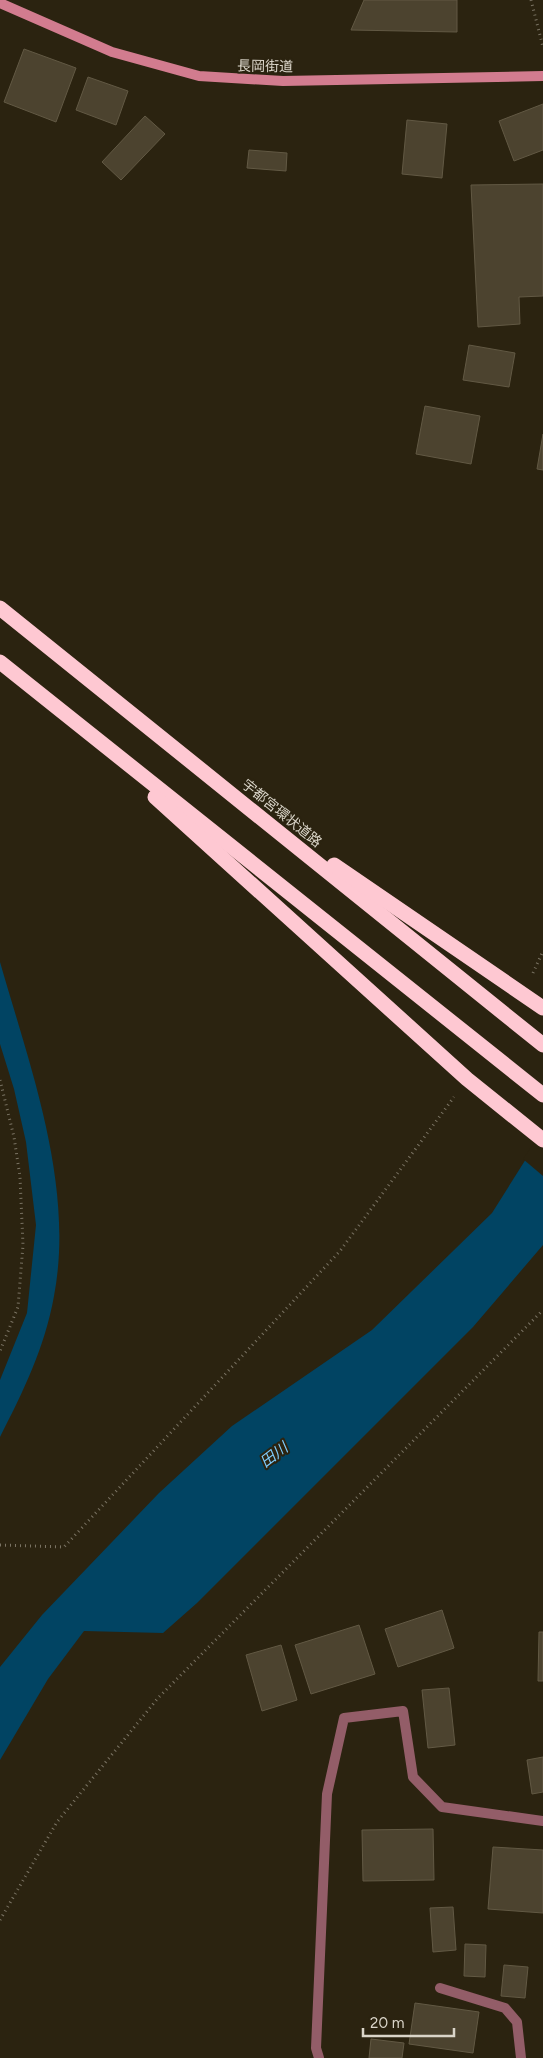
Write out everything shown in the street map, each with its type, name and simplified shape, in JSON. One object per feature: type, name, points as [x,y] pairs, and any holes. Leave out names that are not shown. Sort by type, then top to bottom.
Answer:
[{"type":"highway","name":"宇都宮環状道路","points":[[0,608],[543,1045]]},
{"type":"highway","points":[[0,662],[488,1049],[543,1095]]},
{"type":"highway","points":[[48,700],[467,1079],[543,1140]]},
{"type":"highway","points":[[249,807],[543,1008]]},
{"type":"street","name":"長岡街道","points":[[0,4],[112,52],[198,76],[283,81],[543,76]]},
{"type":"street","points":[[319,2058],[316,2048],[327,1794],[344,1718],[403,1711],[413,1777],[442,1807],[543,1821]]},
{"type":"street","points":[[440,1988],[505,2008],[518,2022],[521,2058]]},
{"type":"path","points":[[531,0],[543,47]]},
{"type":"path","points":[[0,1545],[64,1547],[340,1251],[467,1079]]},
{"type":"path","points":[[0,1080],[18,1161],[23,1245],[18,1307],[0,1351]]},
{"type":"path","points":[[0,1920],[57,1822],[158,1698],[543,1310]]},
{"type":"water","points":[[0,962],[36,1085],[46,1127],[59,1212],[59,1254],[54,1296],[45,1333],[25,1386],[0,1437],[0,1380],[27,1313],[36,1225],[26,1142],[14,1089],[0,1044]]},
{"type":"water","name":"田川","points":[[543,1132],[543,1245],[473,1327],[197,1603],[163,1633],[84,1631],[48,1679],[0,1760],[0,1667],[42,1615],[159,1493],[232,1426],[372,1330],[492,1213]]},
{"type":"pier","points":[[543,1130],[543,1176],[523,1159]]},
{"type":"building","points":[[364,0],[457,0],[457,32],[351,30]]},
{"type":"building","points":[[24,49],[76,68],[56,122],[4,102]]},
{"type":"building","points":[[88,77],[128,91],[116,125],[76,110]]},
{"type":"building","points":[[543,104],[543,150],[514,161],[499,121]]},
{"type":"building","points":[[145,116],[165,134],[121,180],[102,162]]},
{"type":"building","points":[[407,120],[447,124],[442,178],[402,174]]},
{"type":"building","points":[[249,150],[287,153],[286,171],[247,168]]},
{"type":"building","points":[[543,184],[543,296],[519,297],[520,324],[478,327],[471,185]]},
{"type":"building","points":[[469,345],[515,353],[509,387],[463,380]]},
{"type":"building","points":[[425,406],[480,416],[471,464],[416,454]]},
{"type":"building","points":[[543,434],[543,470],[537,469]]},
{"type":"building","points":[[442,1610],[454,1648],[398,1667],[385,1629]]},
{"type":"building","points":[[359,1625],[375,1674],[311,1694],[295,1645]]},
{"type":"building","points":[[539,1632],[543,1632],[543,1681],[538,1681]]},
{"type":"building","points":[[281,1645],[297,1700],[262,1711],[246,1655]]},
{"type":"building","points":[[449,1688],[455,1745],[428,1748],[422,1690]]},
{"type":"building","points":[[543,1757],[543,1792],[532,1794],[527,1760]]},
{"type":"building","points":[[433,1829],[434,1880],[363,1881],[362,1830]]},
{"type":"building","points":[[493,1847],[543,1850],[543,1913],[488,1909]]},
{"type":"building","points":[[453,1907],[456,1950],[433,1952],[430,1908]]},
{"type":"building","points":[[465,1944],[486,1945],[485,1977],[464,1976]]},
{"type":"building","points":[[504,1965],[528,1967],[525,1998],[501,1996]]},
{"type":"building","points":[[415,2003],[479,2012],[473,2053],[409,2044]]},
{"type":"building","points":[[371,2039],[404,2043],[402,2058],[369,2058]]}]
